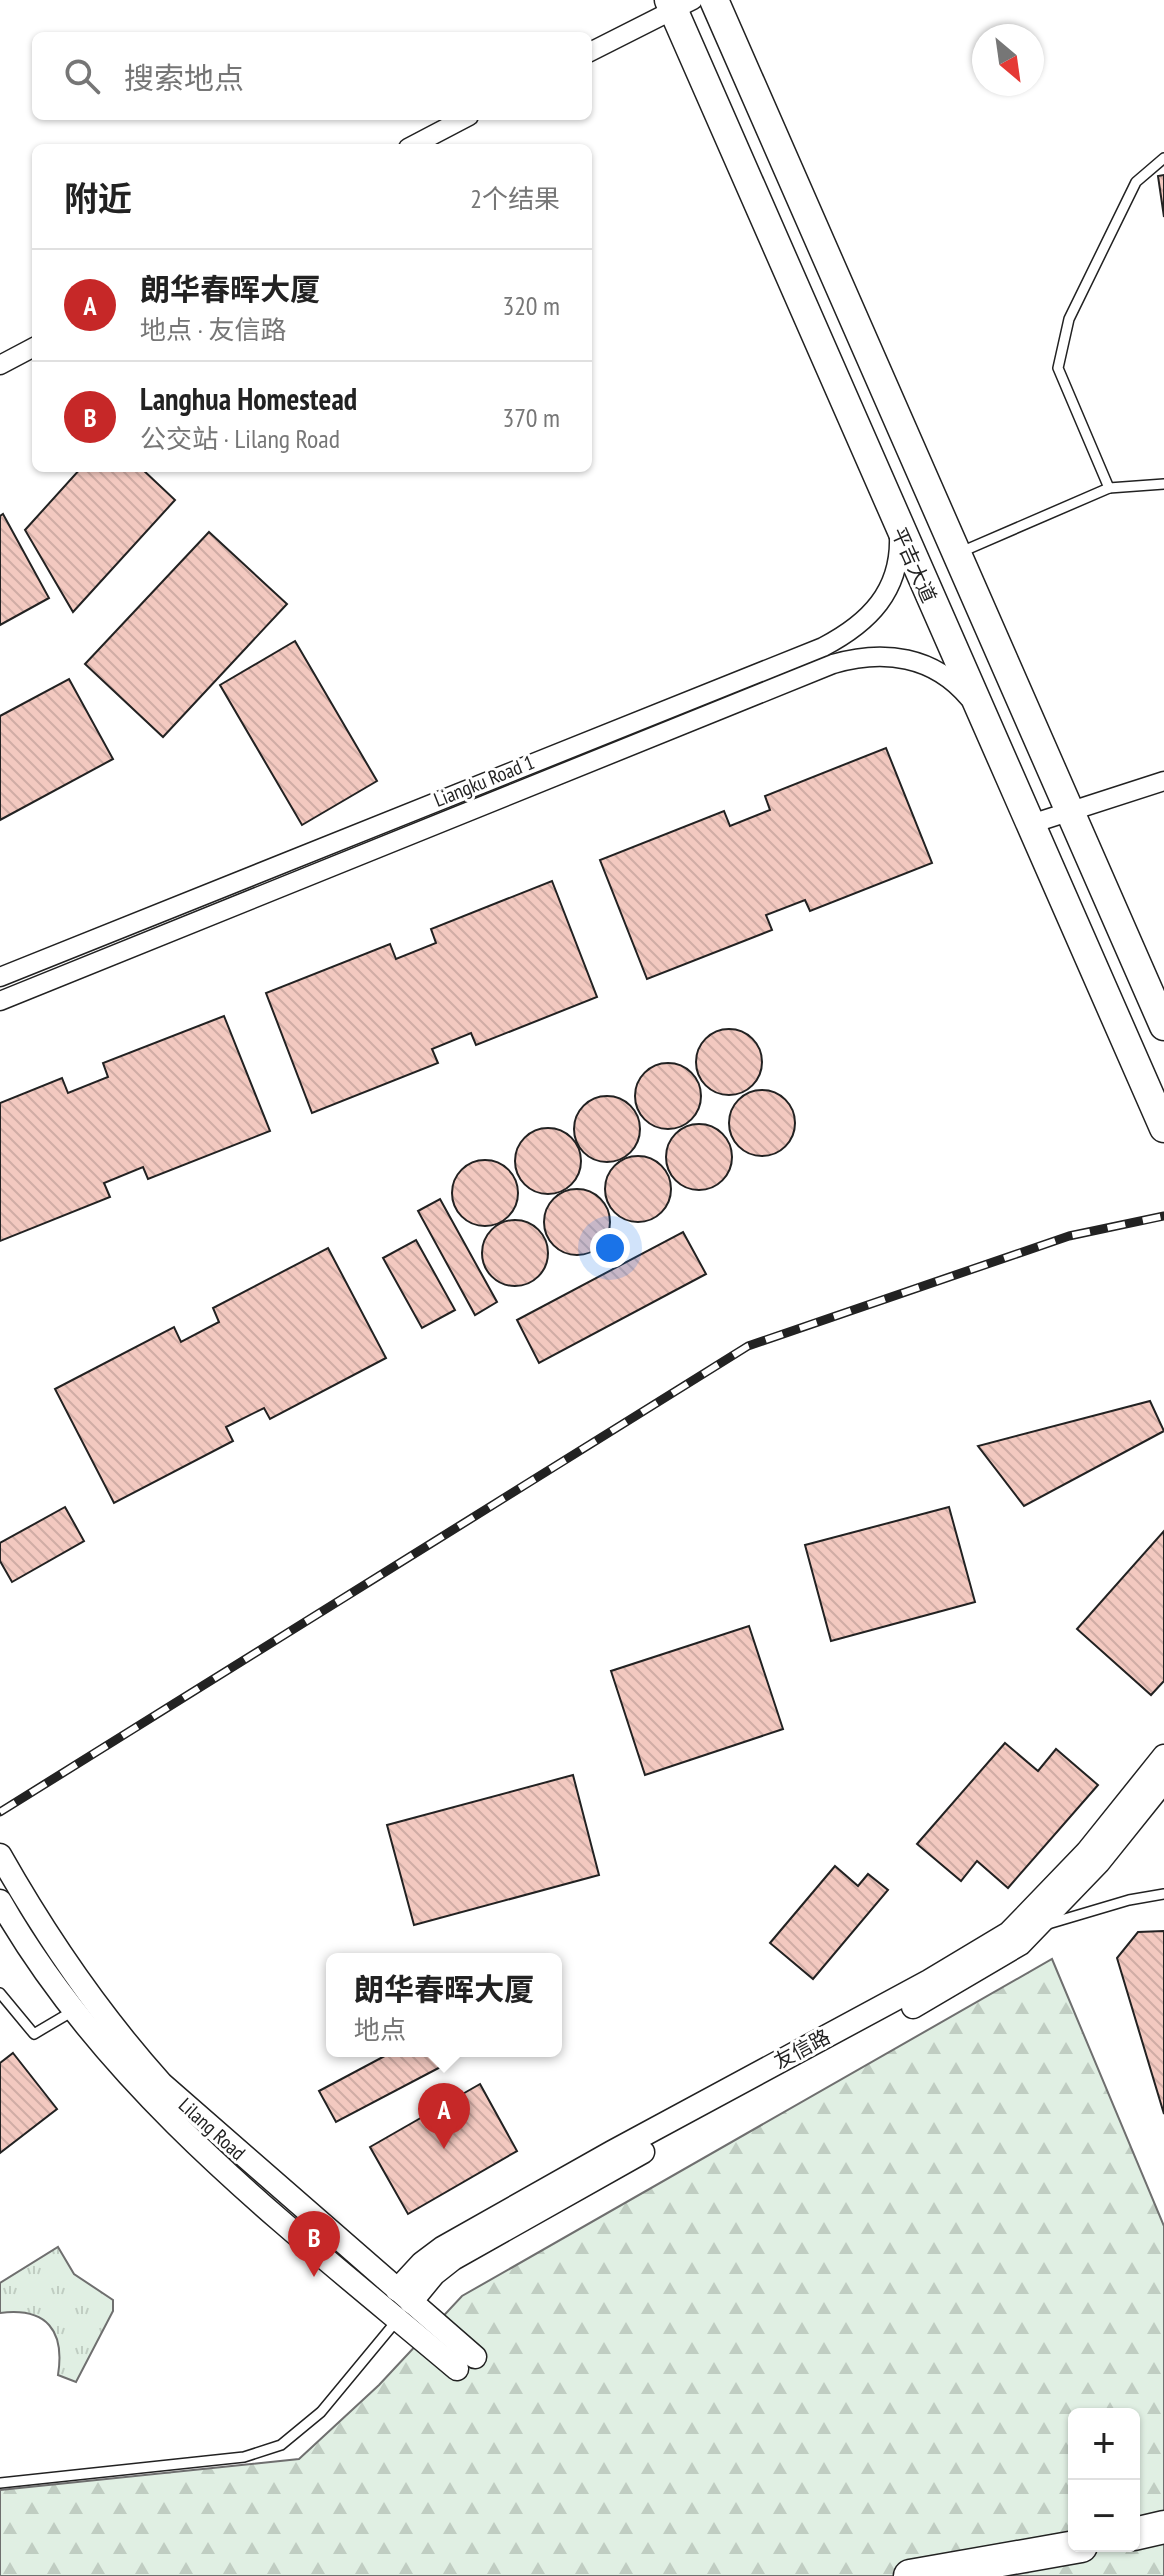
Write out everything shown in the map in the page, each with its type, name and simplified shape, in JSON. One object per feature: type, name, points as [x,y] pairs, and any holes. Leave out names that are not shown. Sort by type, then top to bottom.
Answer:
[{"type":"highway","points":[[1140,2533],[1164,2527]]},
{"type":"highway","points":[[910,2576],[1068,2548]]},
{"type":"main road","points":[[714,0],[1164,1026]]},
{"type":"main road","name":"平吉大道","points":[[678,3],[898,529],[1164,1128]]},
{"type":"street","points":[[592,51],[678,3]]},
{"type":"street","points":[[416,144],[461,120]]},
{"type":"street","points":[[0,365],[32,348]]},
{"type":"street","name":"Liangku Road 1","points":[[0,977],[823,647],[870,618],[886,595],[899,552],[898,529]]},
{"type":"street","name":"Liangku Road 1","points":[[0,1001],[857,657],[911,659],[937,670],[959,686],[977,708]]},
{"type":"street","points":[[1031,824],[1164,781]]},
{"type":"street","name":"友信路","points":[[402,2304],[422,2263],[442,2248],[612,2152],[929,1981],[1009,1933],[1087,1852],[1164,1756]]},
{"type":"street","name":"友信路","points":[[402,2304],[453,2259],[940,1993],[1020,1944],[1099,1862],[1164,1781]]},
{"type":"street","name":"Lilang Road","points":[[0,1855],[73,2011],[149,2099],[247,2191],[402,2304]]},
{"type":"street","name":"Lilang Road","points":[[0,1901],[58,1974],[162,2084],[466,2363]]},
{"type":"lane","points":[[1109,488],[1058,368],[1069,319],[1136,182],[1164,158]]},
{"type":"lane","points":[[956,554],[1109,488],[1164,484]]},
{"type":"lane","points":[[1036,1927],[1129,1900],[1164,1894]]},
{"type":"lane","points":[[0,1993],[34,2034],[73,2011]]},
{"type":"lane","points":[[0,2483],[232,2458],[281,2445],[321,2412],[402,2304]]},
{"type":"green space","points":[[1052,1959],[1164,2226],[1164,2576],[0,2576],[0,2490],[299,2459],[379,2385],[462,2296]]},
{"type":"green space","points":[[58,2247],[74,2274],[113,2300],[113,2311],[76,2382],[58,2375],[58,2346],[49,2325],[30,2314],[0,2313],[0,2283]]},
{"type":"building","points":[[1164,175],[1164,217],[1158,176]]},
{"type":"building","points":[[77,472],[145,472],[175,500],[73,612],[25,530]]},
{"type":"building","points":[[3,514],[49,598],[0,625],[0,516]]},
{"type":"building","points":[[209,532],[287,604],[163,737],[85,664]]},
{"type":"building","points":[[295,641],[377,781],[302,825],[220,685]]},
{"type":"building","points":[[69,679],[113,759],[0,820],[0,716]]},
{"type":"building","points":[[886,748],[932,863],[810,911],[805,900],[766,915],[772,930],[647,979],[600,860],[724,811],[730,826],[770,810],[765,796]]},
{"type":"building","points":[[552,881],[597,997],[476,1045],[471,1033],[432,1049],[438,1063],[312,1113],[266,993],[390,944],[396,959],[436,943],[431,929]]},
{"type":"building","points":[[224,1016],[270,1131],[148,1179],[143,1167],[104,1183],[110,1197],[0,1241],[0,1103],[62,1078],[68,1093],[108,1077],[103,1063]]},
{"type":"building","points":[[729,1029],[742,1031],[752,1039],[760,1049],[760,1075],[752,1085],[742,1093],[729,1095],[716,1093],[706,1085],[698,1075],[696,1062],[698,1049],[706,1039],[716,1031]]},
{"type":"building","points":[[668,1063],[681,1066],[691,1073],[698,1083],[701,1096],[698,1109],[691,1119],[681,1126],[668,1129],[655,1126],[645,1119],[638,1109],[635,1096],[638,1083],[645,1073],[655,1066]]},
{"type":"building","points":[[762,1090],[775,1093],[785,1100],[792,1110],[795,1123],[792,1136],[785,1146],[775,1153],[762,1156],[749,1153],[739,1146],[732,1136],[729,1123],[732,1110],[739,1100],[749,1093]]},
{"type":"building","points":[[607,1096],[620,1099],[630,1106],[637,1116],[640,1129],[637,1142],[630,1152],[620,1159],[607,1162],[594,1159],[584,1152],[577,1142],[574,1129],[577,1116],[584,1106],[594,1099]]},
{"type":"building","points":[[699,1124],[712,1126],[722,1134],[730,1144],[730,1170],[722,1180],[712,1188],[699,1190],[686,1188],[676,1180],[668,1170],[666,1157],[668,1144],[676,1134],[686,1126]]},
{"type":"building","points":[[548,1128],[561,1130],[571,1138],[579,1148],[579,1174],[571,1184],[561,1192],[548,1194],[535,1192],[525,1184],[517,1174],[515,1161],[517,1148],[525,1138],[535,1130]]},
{"type":"building","points":[[638,1156],[651,1158],[661,1166],[669,1176],[669,1202],[661,1212],[651,1220],[638,1222],[625,1220],[615,1212],[607,1202],[605,1189],[607,1176],[615,1166],[625,1158]]},
{"type":"building","points":[[485,1160],[498,1163],[508,1170],[515,1180],[518,1193],[515,1206],[508,1216],[498,1223],[485,1226],[472,1223],[462,1216],[455,1206],[452,1193],[455,1180],[462,1170],[472,1163]]},
{"type":"building","points":[[577,1189],[590,1192],[600,1199],[607,1209],[610,1222],[607,1235],[600,1245],[590,1252],[577,1255],[564,1252],[554,1245],[547,1235],[544,1222],[547,1209],[554,1199],[564,1192]]},
{"type":"building","points":[[440,1199],[497,1302],[475,1315],[418,1211]]},
{"type":"building","points":[[515,1220],[528,1222],[538,1230],[546,1240],[546,1266],[538,1276],[528,1284],[515,1286],[502,1284],[492,1276],[484,1266],[482,1253],[484,1240],[492,1230],[502,1222]]},
{"type":"building","points":[[683,1232],[706,1274],[539,1363],[517,1320]]},
{"type":"building","points":[[416,1240],[455,1310],[422,1328],[383,1258]]},
{"type":"building","points":[[328,1248],[386,1358],[270,1419],[264,1408],[226,1427],[233,1441],[114,1503],[55,1389],[174,1327],[181,1342],[219,1322],[213,1308]]},
{"type":"building","points":[[1150,1401],[1164,1431],[1024,1506],[978,1446]]},
{"type":"building","points":[[65,1507],[84,1541],[12,1582],[0,1561],[0,1543]]},
{"type":"building","points":[[949,1507],[975,1602],[831,1641],[805,1545]]},
{"type":"building","points":[[1164,1531],[1164,1681],[1151,1695],[1077,1629]]},
{"type":"building","points":[[749,1626],[783,1729],[645,1775],[611,1671]]},
{"type":"building","points":[[1005,1743],[1038,1771],[1056,1749],[1098,1785],[1008,1888],[977,1861],[961,1881],[917,1844]]},
{"type":"building","points":[[573,1775],[599,1875],[414,1925],[387,1825]]},
{"type":"building","points":[[835,1866],[858,1886],[868,1874],[888,1890],[813,1979],[770,1943]]},
{"type":"building","points":[[1164,1931],[1164,2114],[1117,1958],[1138,1932]]},
{"type":"building","points":[[13,2053],[57,2109],[0,2153],[0,2063]]},
{"type":"building","points":[[383,2057],[447,2057],[450,2062],[336,2122],[319,2091]]},
{"type":"building","points":[[480,2084],[517,2151],[408,2214],[370,2147]]},
{"type":"railway","points":[[0,1812],[748,1346],[1069,1236],[1164,1216]]},
{"type":"place","name":"朗华春晖大厦","points":[[444,2149]]},
{"type":"place","name":"Langhua Homestead","points":[[314,2277]]}]
